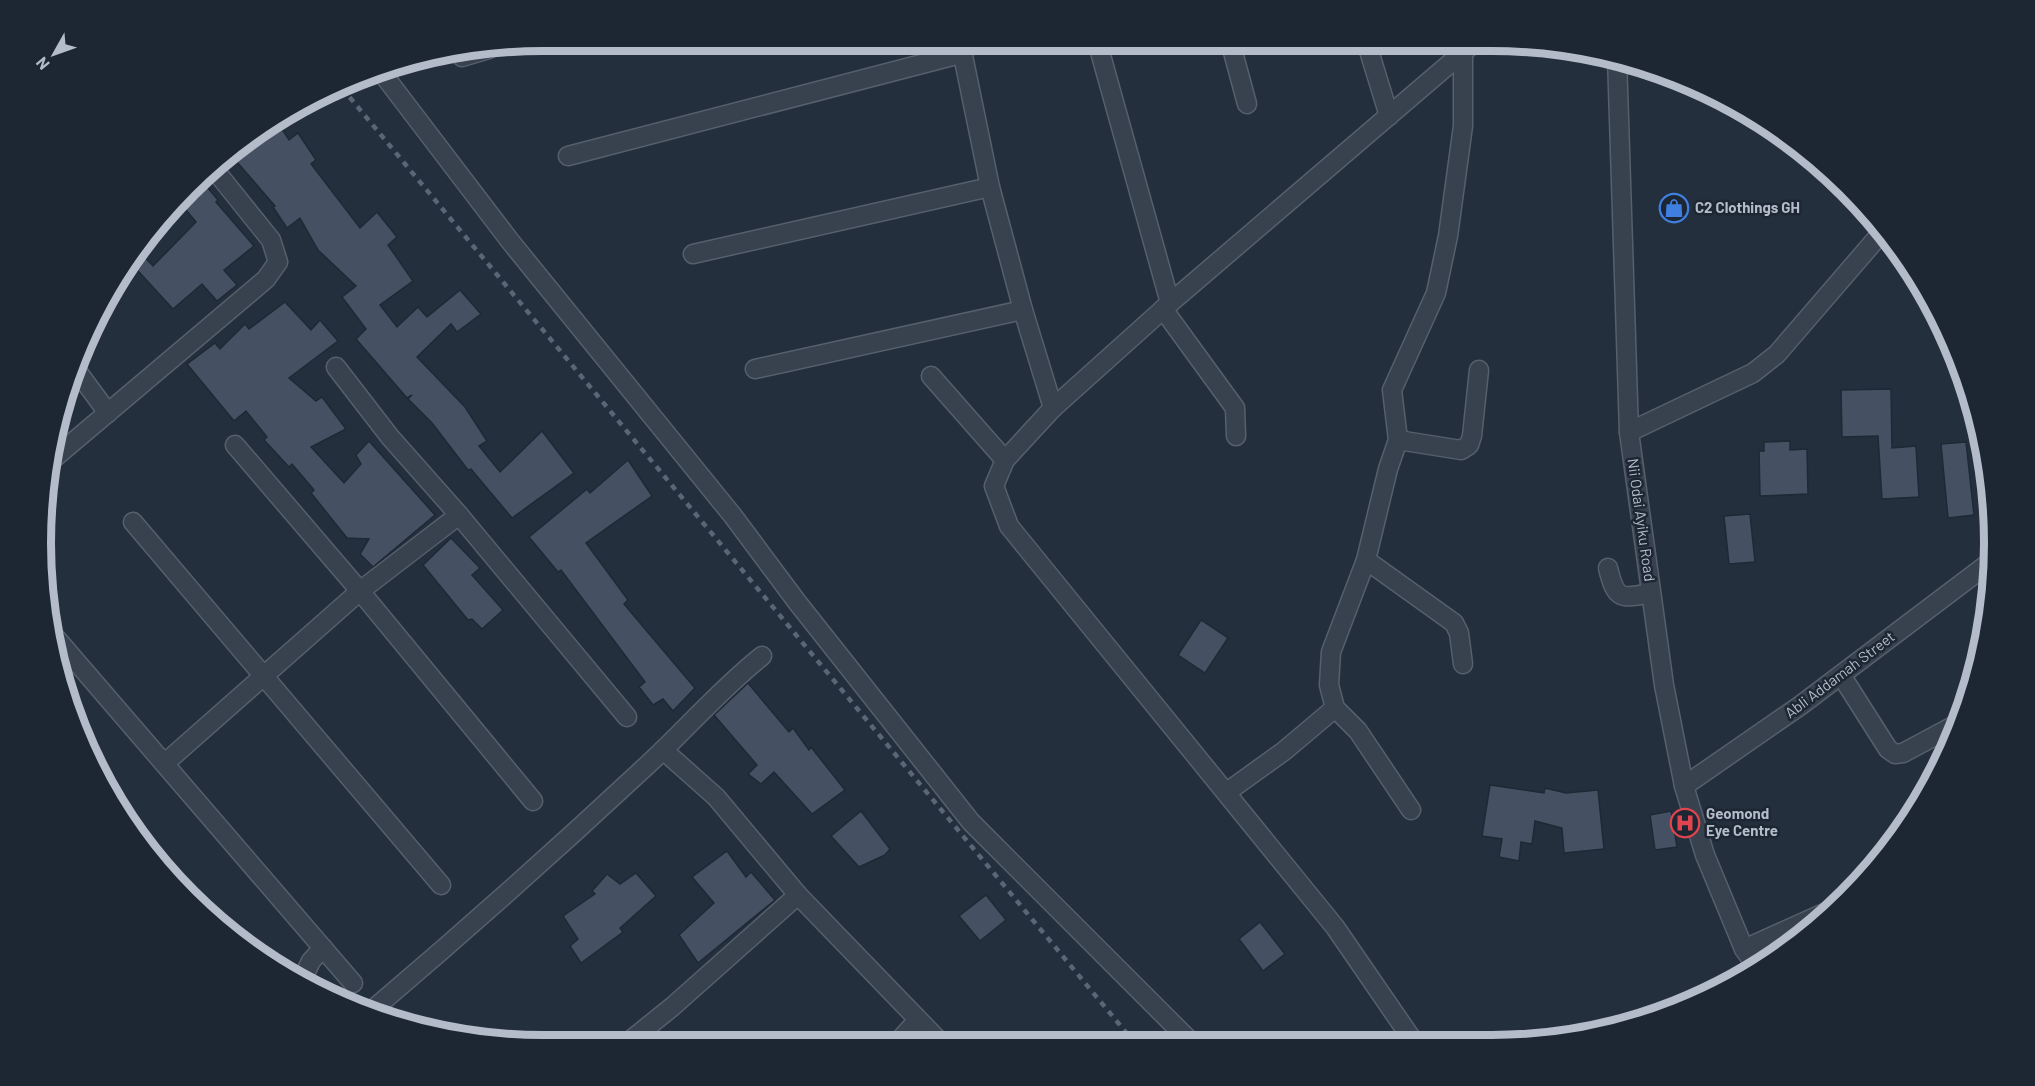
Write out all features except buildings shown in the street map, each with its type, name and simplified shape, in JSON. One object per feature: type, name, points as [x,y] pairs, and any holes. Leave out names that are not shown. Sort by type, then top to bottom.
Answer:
[{"type":"street","points":[[568,156],[948,51]]},
{"type":"street","points":[[963,51],[990,187],[1023,310],[1053,408]]},
{"type":"street","points":[[1100,51],[1167,306],[1235,408],[1236,436]]},
{"type":"street","points":[[1233,51],[1247,104]]},
{"type":"street","points":[[1369,51],[1389,116]]},
{"type":"street","points":[[1409,1035],[1335,927],[1010,526],[994,486],[1005,460],[1053,408],[1167,306],[1464,51]]},
{"type":"street","points":[[1411,810],[1358,731],[1335,708],[1329,685],[1331,652],[1366,560],[1388,469],[1398,440],[1392,390],[1436,292],[1448,236],[1469,51]]},
{"type":"street","name":"Nii Odai Ayiku Road","points":[[1617,68],[1629,432],[1664,686],[1684,786],[1705,855],[1744,949],[1751,961]]},
{"type":"street","points":[[385,77],[510,241],[733,516],[797,602],[972,822],[1184,1035]]},
{"type":"street","points":[[59,454],[266,279],[278,262],[271,240],[218,174]]},
{"type":"street","points":[[693,254],[990,187]]},
{"type":"street","points":[[1629,432],[1753,373],[1778,354],[1877,238]]},
{"type":"street","points":[[756,369],[1023,310]]},
{"type":"street","points":[[336,367],[390,437],[459,515],[627,717]]},
{"type":"street","points":[[1398,440],[1461,450],[1468,445],[1472,436],[1479,370]]},
{"type":"street","points":[[80,376],[108,413]]},
{"type":"street","points":[[931,376],[1005,460]]},
{"type":"street","points":[[235,445],[360,591],[534,801]]},
{"type":"street","points":[[165,763],[360,591],[459,515]]},
{"type":"street","points":[[133,522],[441,885]]},
{"type":"street","points":[[1366,560],[1454,622],[1459,633],[1463,664]]},
{"type":"street","name":"Abli Addamah Street","points":[[1684,786],[1841,675],[1983,567]]},
{"type":"street","points":[[1608,568],[1613,589],[1618,595],[1626,598],[1651,593]]},
{"type":"street","points":[[61,644],[353,983]]},
{"type":"street","points":[[377,1006],[571,836],[663,750],[695,716],[762,656]]},
{"type":"street","points":[[1841,675],[1888,749],[1895,754],[1903,753],[1948,729]]},
{"type":"street","points":[[1227,792],[1284,751],[1335,708]]},
{"type":"street","points":[[663,750],[716,797],[798,895],[932,1035]]},
{"type":"street","points":[[637,1035],[798,895]]},
{"type":"street","points":[[1744,949],[1807,921]]},
{"type":"street","points":[[305,973],[311,961],[323,948]]},
{"type":"street","points":[[904,1035],[917,1021]]},
{"type":"railway","points":[[346,92],[1128,1035]]},
{"type":"place","name":"C2 Clothings GH","points":[[1674,208]]},
{"type":"place","name":"Geomond Eye Centre","points":[[1685,823]]}]
